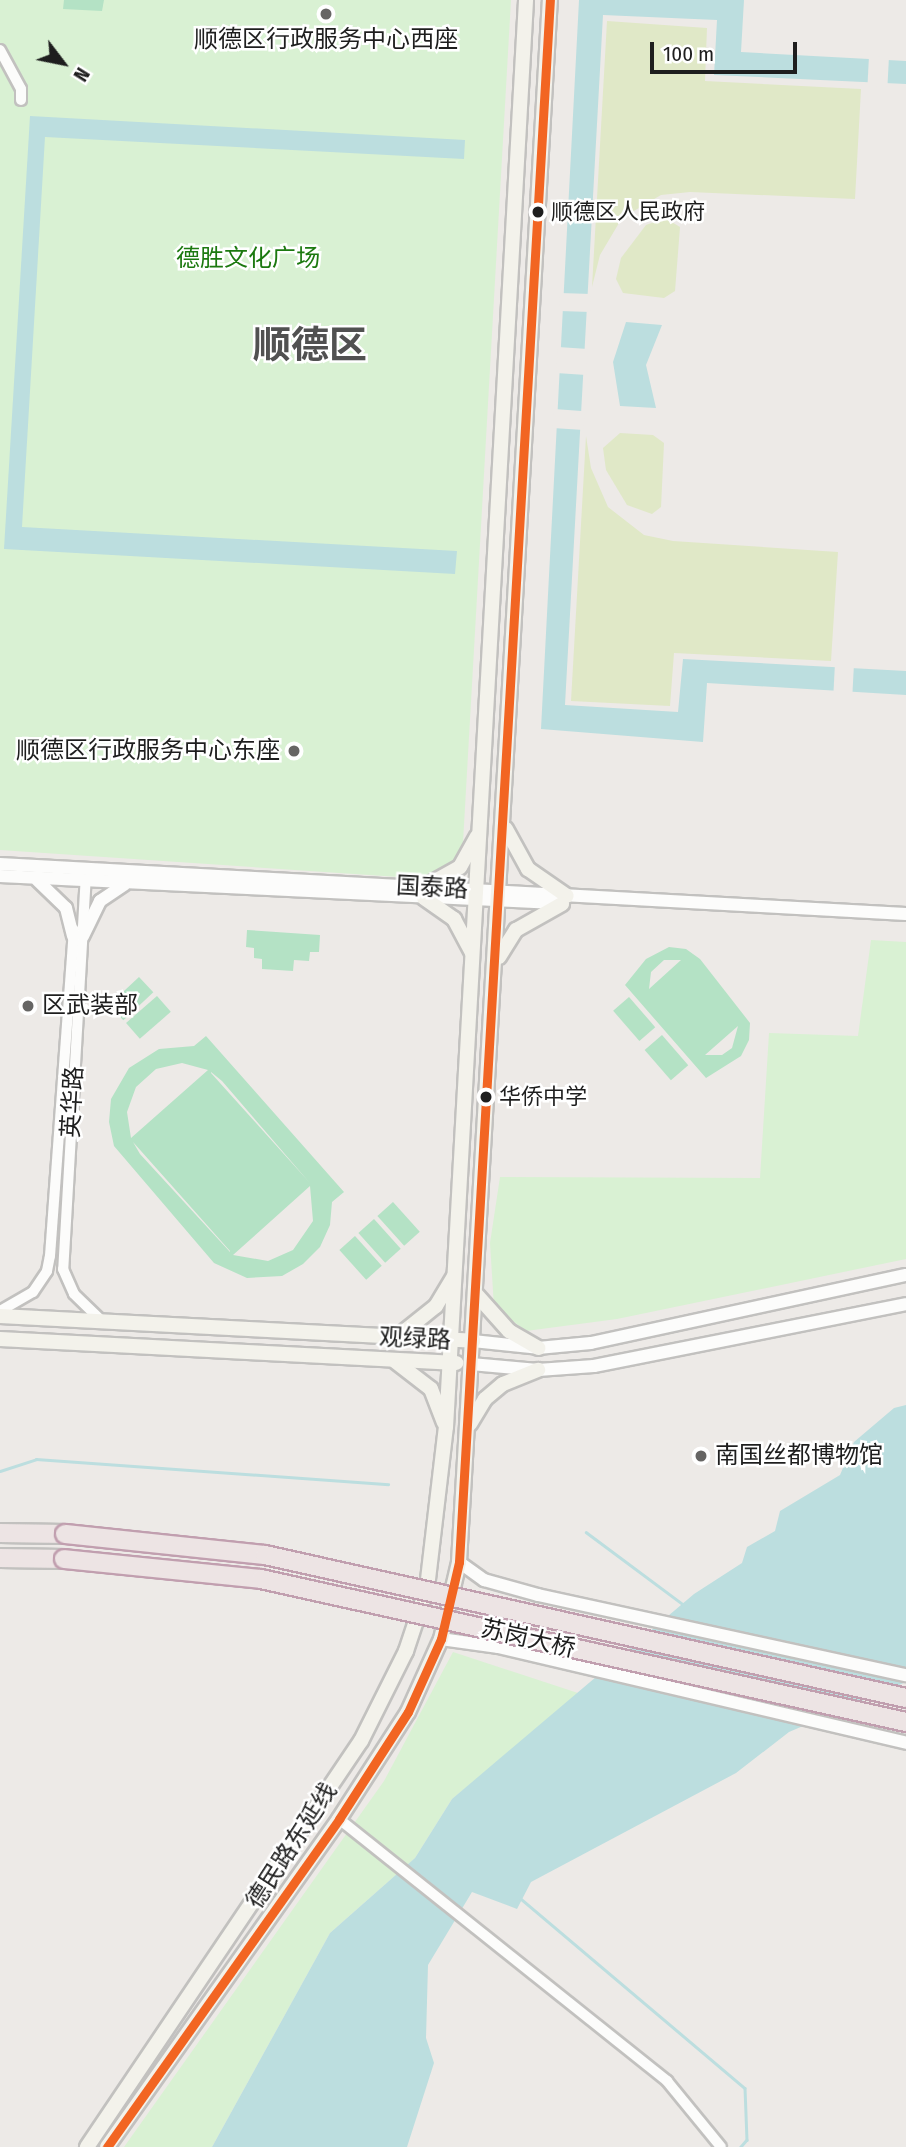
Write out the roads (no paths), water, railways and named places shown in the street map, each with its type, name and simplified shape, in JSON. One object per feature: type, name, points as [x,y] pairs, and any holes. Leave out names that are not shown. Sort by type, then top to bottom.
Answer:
[{"type":"highway","name":"苏岗大桥","points":[[0,1533],[65,1534],[265,1555],[906,1698]]},
{"type":"highway","name":"苏岗大桥","points":[[0,1558],[64,1559],[261,1579],[906,1723]]},
{"type":"main road","name":"德民路东延线","points":[[87,2147],[360,1741],[406,1651],[427,1588],[446,1427],[450,1363],[526,0]]},
{"type":"main road","name":"德民路东延线","points":[[107,2147],[339,1819],[408,1712],[441,1639],[459,1562],[496,965],[550,0]]},
{"type":"main road","points":[[496,965],[516,930],[564,900],[528,869],[504,825]]},
{"type":"main road","points":[[474,957],[454,919],[424,893],[460,867],[481,829]]},
{"type":"main road","points":[[396,1338],[436,1306],[455,1275]]},
{"type":"main road","points":[[475,1293],[509,1331],[538,1348]]},
{"type":"main road","name":"观绿路","points":[[0,1314],[103,1322],[472,1341]]},
{"type":"main road","name":"观绿路","points":[[0,1339],[471,1364]]},
{"type":"main road","points":[[394,1361],[431,1389],[446,1427]]},
{"type":"main road","points":[[468,1429],[485,1399],[503,1384],[538,1370]]},
{"type":"street","points":[[0,50],[22,89],[22,100]]},
{"type":"street","name":"国泰路","points":[[0,864],[127,884],[477,894],[906,922]]},
{"type":"street","name":"国泰路","points":[[0,876],[34,878],[83,875],[424,893]]},
{"type":"street","name":"英华路","points":[[0,1314],[33,1292],[49,1263],[58,1193],[83,875]]},
{"type":"street","points":[[34,878],[62,902],[78,936]]},
{"type":"street","points":[[78,936],[100,901],[127,884]]},
{"type":"street","name":"国泰路","points":[[564,900],[906,915]]},
{"type":"street","name":"英华路","points":[[78,936],[63,1269],[74,1294],[103,1322]]},
{"type":"street","name":"观绿路","points":[[472,1341],[538,1348],[591,1343],[906,1275]]},
{"type":"street","name":"观绿路","points":[[471,1364],[538,1370],[594,1366],[906,1304]]},
{"type":"street","points":[[459,1562],[484,1580],[538,1595],[906,1675]]},
{"type":"street","points":[[441,1639],[520,1652],[906,1743]]},
{"type":"street","points":[[339,1819],[667,2081],[721,2147]]},
{"type":"water","points":[[579,0],[744,0],[741,52],[906,61],[906,84],[714,75],[717,20],[603,15],[565,705],[678,712],[683,659],[906,671],[906,695],[707,683],[703,742],[541,729]]},
{"type":"water","points":[[30,116],[465,140],[464,159],[45,137],[22,527],[457,551],[455,574],[4,549]]},
{"type":"water","points":[[626,322],[662,325],[646,365],[656,408],[620,406],[613,362]]},
{"type":"water","points":[[906,1405],[906,1682],[789,1732],[736,1773],[531,1882],[517,1909],[472,1892],[428,1965],[426,2038],[434,2063],[407,2147],[212,2147],[330,1933],[415,1858],[452,1799],[694,1594],[742,1563],[747,1547],[775,1531],[780,1511],[840,1475],[854,1442],[894,1408]]},
{"type":"waterway","points":[[0,1471],[36,1459],[388,1484]]},
{"type":"waterway","points":[[586,1532],[684,1605]]},
{"type":"waterway","points":[[520,1898],[745,2088],[747,2140],[741,2147]]},
{"type":"place","name":"顺德区行政服务中心西座","points":[[326,14]]},
{"type":"place","name":"顺德区人民政府","points":[[538,212]]},
{"type":"place","name":"顺德区行政服务中心东座","points":[[294,751]]},
{"type":"place","name":"区武装部","points":[[28,1006]]},
{"type":"place","name":"华侨中学","points":[[486,1097]]},
{"type":"place","name":"南国丝都博物馆","points":[[701,1456]]},
{"type":"district","name":"顺德区","points":[[310,346]]},
{"type":"park label","name":"德胜文化广场","points":[[248,259]]}]
